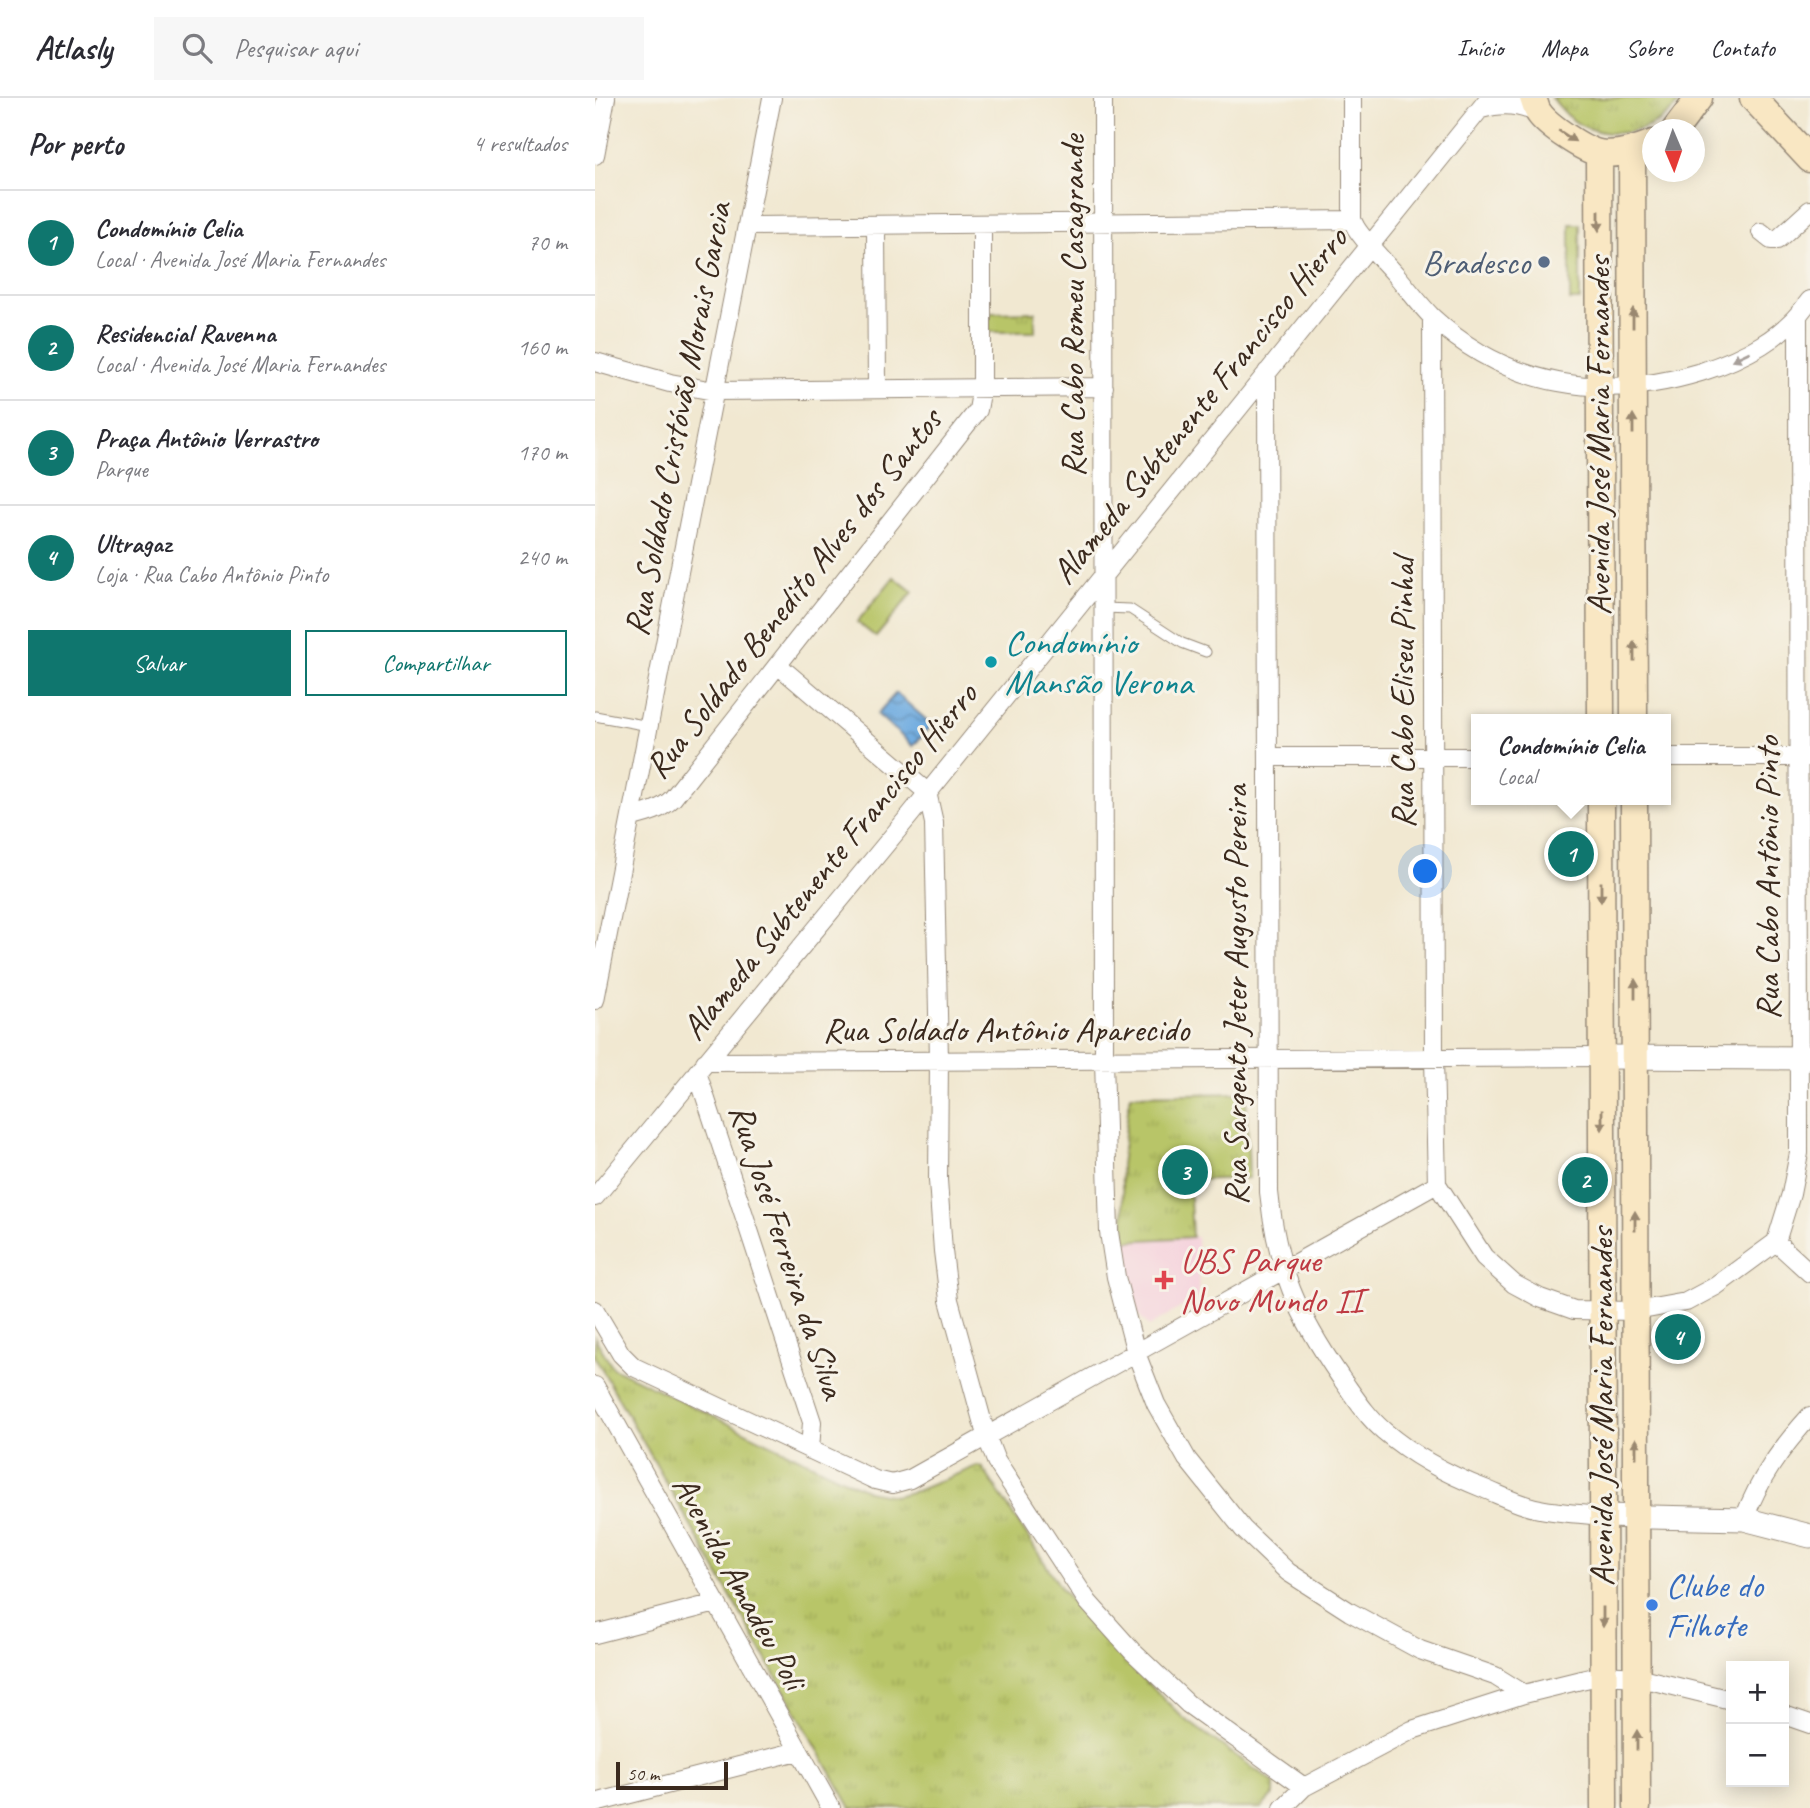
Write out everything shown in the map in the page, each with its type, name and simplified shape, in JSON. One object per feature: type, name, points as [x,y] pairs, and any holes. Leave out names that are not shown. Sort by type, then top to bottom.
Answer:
[{"type":"main road","points":[[1683,119],[1699,98]]},
{"type":"main road","points":[[1753,98],[1810,159]]},
{"type":"main road","points":[[1536,106],[1558,130],[1599,153],[1642,148]]},
{"type":"main road","name":"Avenida José Maria Fernandes","points":[[1634,714],[1633,387],[1642,148]]},
{"type":"main road","name":"Avenida José Maria Fernandes","points":[[1599,153],[1601,714]]},
{"type":"main road","name":"Avenida José Maria Fernandes","points":[[1601,805],[1604,1808]]},
{"type":"main road","name":"Avenida José Maria Fernandes","points":[[1634,805],[1637,1808]]},
{"type":"street","points":[[595,155],[606,98]]},
{"type":"street","name":"Rua Soldado Cristóvão Morais Garcia","points":[[595,1000],[772,98]]},
{"type":"street","name":"Rua Cabo Romeu Casagrande","points":[[1103,98],[1104,1060],[1109,1232],[1115,1277],[1136,1353],[1156,1404],[1187,1459],[1243,1529],[1288,1572],[1350,1612],[1420,1650],[1495,1676],[1524,1694]]},
{"type":"street","points":[[1352,98],[1352,220],[1359,233],[1432,317],[1475,349],[1517,371],[1544,380],[1600,387],[1633,387],[1670,381],[1760,347],[1798,318],[1810,300]]},
{"type":"street","name":"Alameda Subtenente Francisco Hierro","points":[[595,1197],[1485,103],[1536,106]]},
{"type":"street","points":[[1761,232],[1771,240],[1777,240],[1810,210]]},
{"type":"street","points":[[747,226],[876,227],[1352,220]]},
{"type":"street","name":"Rua Soldado Benedito Alves dos Santos","points":[[632,817],[664,807],[673,799],[978,410],[982,387],[982,225]]},
{"type":"street","points":[[876,227],[877,387]]},
{"type":"street","name":"Rua Cabo Eliseu Pinhal","points":[[1432,317],[1434,1058],[1437,1184]]},
{"type":"street","name":"Rua Cabo Antônio Pinto","points":[[1776,1242],[1791,1194],[1799,1153],[1805,1058],[1798,318]]},
{"type":"street","points":[[595,362],[670,383],[714,391],[877,387],[1104,387]]},
{"type":"street","name":"Rua Sargento Jeter Augusto Pereira","points":[[1267,372],[1269,1192],[1273,1230],[1283,1269],[1300,1312],[1319,1347],[1358,1403],[1381,1430],[1453,1477],[1537,1509],[1603,1516],[1744,1519],[1810,1536]]},
{"type":"street","points":[[779,666],[927,792],[934,822],[939,1060],[938,1180],[946,1275],[949,1300],[986,1435],[996,1461],[1088,1602],[1114,1632],[1188,1704],[1304,1787]]},
{"type":"street","points":[[1268,757],[1471,757]]},
{"type":"street","points":[[1671,757],[1804,757]]},
{"type":"street","points":[[1602,1057],[1805,1058]]},
{"type":"street","name":"Rua Soldado Antônio Aparecido","points":[[701,1067],[939,1060],[1602,1057]]},
{"type":"street","name":"Rua José Ferreira da Silva","points":[[701,1067],[812,1422],[810,1450]]},
{"type":"street","points":[[595,1310],[621,1354],[634,1367],[874,1480],[893,1483],[910,1479],[1437,1184],[1484,1257],[1514,1284],[1540,1298],[1574,1310],[1636,1311],[1686,1302],[1716,1286],[1776,1242],[1810,1273]]},
{"type":"street","name":"Avenida Amadeu Poli","points":[[595,1386],[831,1808]]},
{"type":"street","points":[[1744,1519],[1762,1477],[1810,1416]]},
{"type":"street","points":[[595,1634],[716,1602]]},
{"type":"street","points":[[1283,1808],[1304,1787],[1412,1730],[1524,1694],[1604,1675],[1637,1677],[1726,1699]]},
{"type":"street","points":[[1789,1717],[1810,1724]]},
{"type":"street","points":[[595,1803],[642,1800],[798,1751]]},
{"type":"lane","points":[[1104,608],[1130,609],[1182,643],[1206,652]]},
{"type":"lane","points":[[595,716],[649,726]]},
{"type":"shaded area","name":"UBS Parque Novo Mundo II","points":[[1197,1237],[1199,1297],[1149,1326],[1138,1314],[1134,1300],[1125,1241]]},
{"type":"green space","points":[[1552,98],[1682,98],[1663,118],[1642,119],[1642,129],[1626,132],[1598,131],[1580,125]]},
{"type":"green space","points":[[1570,224],[1580,224],[1580,300],[1570,300]]},
{"type":"green space","points":[[1035,312],[1035,332],[989,332],[989,313]]},
{"type":"green space","points":[[894,577],[913,592],[876,637],[857,622]]},
{"type":"green space","points":[[1246,1093],[1249,1178],[1189,1180],[1192,1237],[1125,1241],[1121,1165],[1130,1095]]},
{"type":"green space","points":[[595,1338],[613,1368],[868,1491],[894,1496],[916,1491],[977,1466],[982,1467],[1063,1591],[1093,1628],[1182,1717],[1274,1783],[1274,1794],[1261,1808],[851,1808],[595,1357]]},
{"type":"water","points":[[896,693],[932,725],[913,746],[877,714]]},
{"type":"place","name":"Bradesco","points":[[1544,262]]},
{"type":"place","name":"Condomínio Mansão Verona","points":[[991,662]]},
{"type":"place","name":"Condomínio Celia","points":[[1571,854]]},
{"type":"place","name":"Praça Antônio Verrastro","points":[[1185,1172]]},
{"type":"place","name":"Residencial Ravenna","points":[[1585,1180]]},
{"type":"place","name":"UBS Parque Novo Mundo II","points":[[1164,1280]]},
{"type":"place","name":"Ultragaz","points":[[1678,1337]]},
{"type":"place","name":"Clube do Filhote","points":[[1652,1605]]}]
